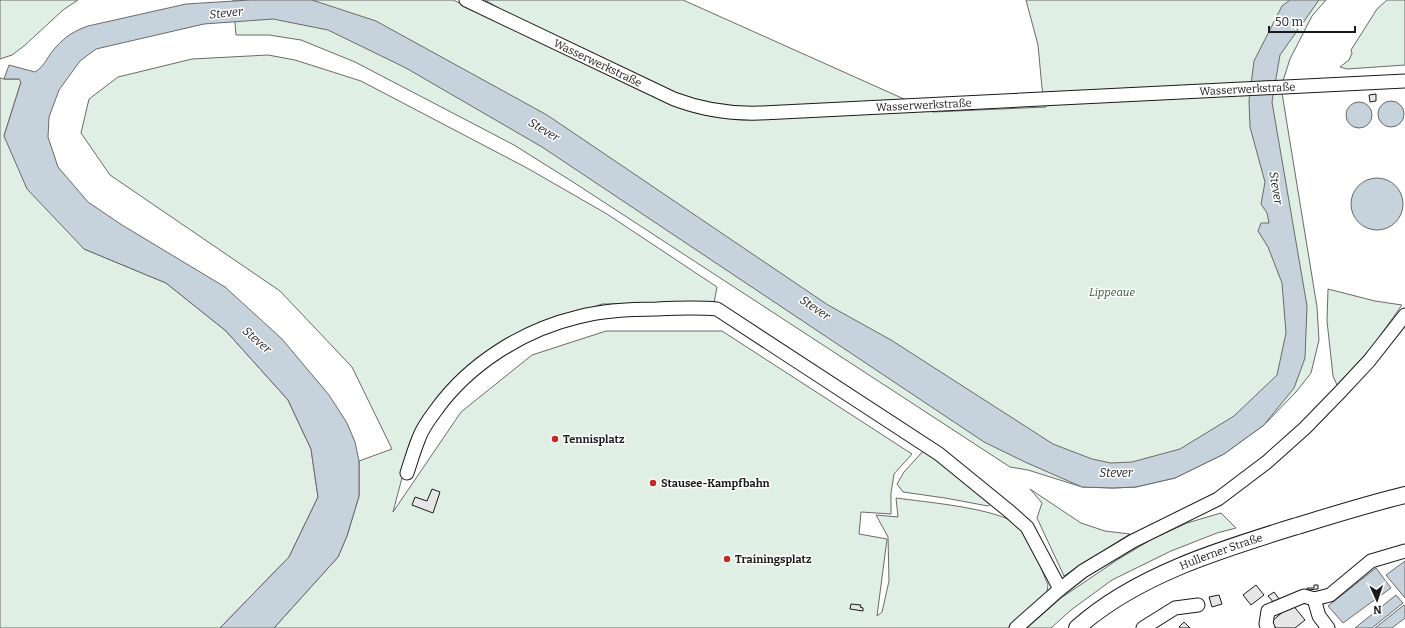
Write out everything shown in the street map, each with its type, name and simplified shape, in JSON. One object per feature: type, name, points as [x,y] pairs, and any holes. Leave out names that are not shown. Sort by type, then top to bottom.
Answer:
[{"type":"main road","name":"Hullerner Straße","points":[[1378,502],[1405,490]]},
{"type":"main road","name":"Hullerner Straße","points":[[1077,628],[1091,615],[1141,584],[1191,562],[1259,537],[1405,495]]},
{"type":"street","name":"Wasserwerkstraße","points":[[466,0],[674,99],[704,109],[719,112],[760,113],[1405,81]]},
{"type":"street","points":[[407,473],[419,437],[435,411],[452,388],[485,361],[521,338],[549,326],[577,317],[606,311],[699,307],[717,309],[939,454],[1009,511],[1027,527],[1060,589]]},
{"type":"street","points":[[1016,628],[1060,589],[1083,572],[1133,541],[1218,499],[1267,462],[1305,428],[1340,392],[1369,361],[1405,315]]},
{"type":"street","points":[[1268,628],[1266,624],[1268,611],[1304,596],[1314,599],[1330,595],[1371,561],[1405,551]]},
{"type":"street","points":[[1314,599],[1319,616],[1328,628]]},
{"type":"street","points":[[1142,628],[1175,608],[1198,605]]},
{"type":"green space","points":[[0,0],[78,0],[63,10],[24,46],[12,55],[0,59]]},
{"type":"green space","name":"Lippeaue","points":[[233,0],[453,0],[589,63],[485,0],[683,0],[933,112],[1046,107],[1042,88],[1038,45],[1026,0],[1326,0],[1312,16],[1290,59],[1281,87],[1317,307],[1319,340],[1311,373],[1296,392],[1264,425],[1224,454],[1175,478],[1136,487],[1082,487],[1028,470],[1010,467],[514,145],[355,62],[301,40],[269,35],[236,35]]},
{"type":"green space","points":[[1387,0],[1405,0],[1405,65],[1347,69],[1340,67],[1349,60],[1352,53],[1351,50],[1377,9]]},
{"type":"green space","points":[[268,55],[295,60],[361,81],[527,168],[607,214],[717,287],[714,303],[602,304],[522,332],[452,382],[413,436],[393,512],[461,412],[532,355],[606,331],[722,331],[912,454],[894,474],[891,493],[891,514],[861,512],[859,534],[887,539],[877,616],[882,612],[889,581],[888,537],[876,515],[898,517],[896,498],[978,510],[1008,519],[1018,525],[1027,537],[1035,553],[1048,585],[1047,592],[1009,628],[274,628],[338,557],[347,536],[359,496],[359,461],[392,449],[352,367],[280,291],[110,175],[81,133],[89,99],[118,77],[192,59]]},
{"type":"green space","points":[[0,78],[20,79],[21,82],[4,136],[84,249],[166,283],[226,331],[288,400],[311,449],[318,497],[289,557],[220,628],[0,628]]},
{"type":"green space","points":[[1328,289],[1375,301],[1402,305],[1372,347],[1337,385],[1333,376],[1327,321]]},
{"type":"green space","points":[[925,449],[993,502],[988,506],[903,492],[897,484],[904,472]]},
{"type":"green space","points":[[1030,489],[1081,523],[1105,531],[1130,534],[1064,576],[1037,518],[1042,503]]},
{"type":"green space","points":[[1221,513],[1236,528],[1217,533],[1171,551],[1112,580],[1071,610],[1051,628],[1027,628],[1061,598],[1117,560],[1152,539],[1187,523]]},
{"type":"water","name":"Stever","points":[[250,0],[312,0],[376,21],[547,115],[828,305],[891,340],[1053,444],[1092,459],[1111,463],[1132,462],[1180,449],[1234,416],[1277,375],[1286,333],[1282,283],[1268,247],[1258,231],[1261,223],[1269,223],[1267,213],[1261,204],[1265,182],[1250,127],[1249,101],[1254,61],[1282,6],[1290,0],[1319,0],[1280,55],[1272,102],[1307,306],[1305,358],[1294,388],[1264,425],[1224,454],[1175,478],[1136,487],[1082,487],[984,442],[542,147],[406,68],[328,30],[273,19],[204,24],[96,49],[80,61],[59,90],[49,117],[48,137],[58,167],[88,202],[122,225],[225,287],[282,339],[329,395],[347,423],[355,442],[359,461],[359,496],[347,536],[338,557],[274,628],[220,628],[289,557],[318,497],[311,449],[288,400],[226,331],[166,283],[84,249],[27,189],[4,136],[21,82],[19,79],[4,79],[9,65],[35,72],[41,67],[53,50],[63,40],[74,32],[88,26],[186,4]]},
{"type":"water","points":[[1391,101],[1400,105],[1404,114],[1400,123],[1391,127],[1382,123],[1378,114],[1382,105]]},
{"type":"water","points":[[1359,102],[1368,106],[1372,115],[1368,124],[1359,128],[1350,124],[1346,115],[1350,106]]},
{"type":"water","points":[[1372,178],[1382,178],[1396,185],[1403,199],[1403,209],[1396,223],[1382,230],[1372,230],[1362,226],[1355,219],[1351,209],[1351,199],[1355,189],[1362,182]]},
{"type":"water","points":[[1405,561],[1405,598],[1386,575]]},
{"type":"water","points":[[1376,568],[1391,588],[1343,623],[1328,606]]},
{"type":"water","points":[[1396,595],[1403,603],[1372,628],[1355,628]]},
{"type":"water","points":[[1404,605],[1405,618],[1392,628],[1375,628]]},
{"type":"building","points":[[1376,94],[1376,101],[1370,102],[1369,95]]},
{"type":"building","points":[[432,489],[440,492],[433,513],[412,505],[415,497],[427,501]]},
{"type":"building","points":[[1256,585],[1264,595],[1251,605],[1243,595]]},
{"type":"building","points":[[1314,585],[1318,585],[1318,589],[1307,590],[1307,588],[1314,588]]},
{"type":"building","points":[[1274,592],[1280,600],[1275,604],[1268,596]]},
{"type":"building","points":[[1219,595],[1222,604],[1212,607],[1209,597]]},
{"type":"building","points":[[851,604],[861,605],[860,607],[863,608],[863,611],[850,609]]},
{"type":"building","points":[[1292,604],[1305,620],[1295,628],[1276,628],[1271,622]]},
{"type":"building","points":[[1184,622],[1190,628],[1179,627]]},
{"type":"place","name":"Tennisplatz","points":[[555,439]]},
{"type":"place","name":"Stausee-Kampfbahn","points":[[653,483]]},
{"type":"place","name":"Trainingsplatz","points":[[727,559]]}]
